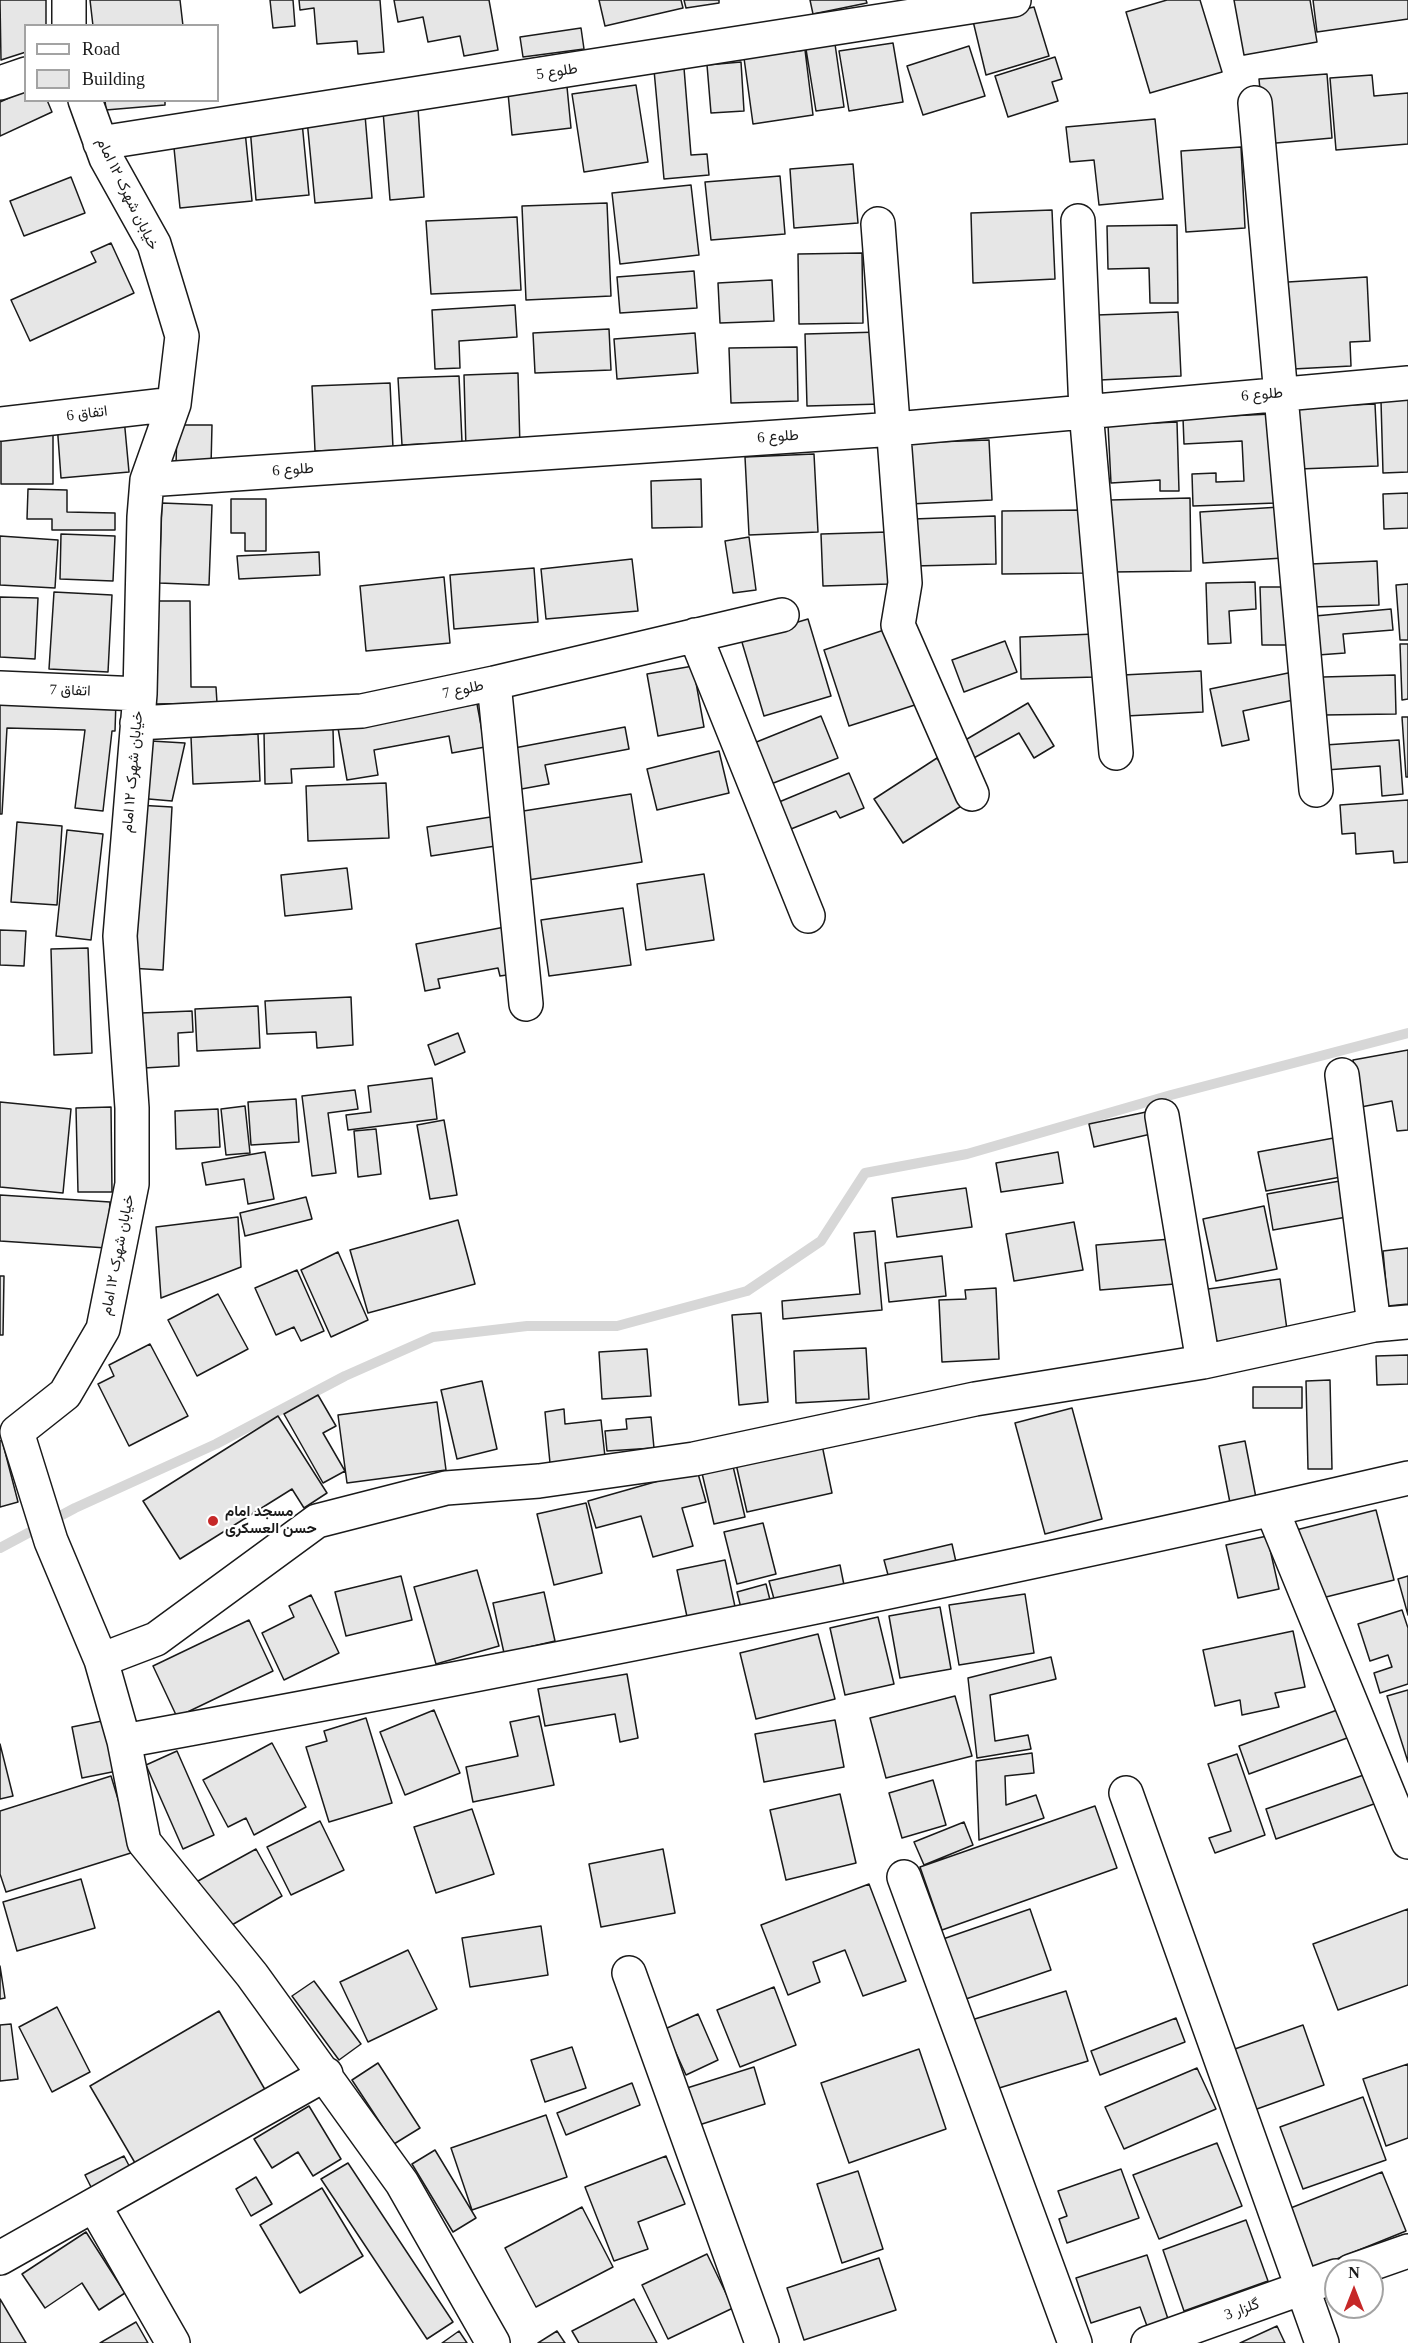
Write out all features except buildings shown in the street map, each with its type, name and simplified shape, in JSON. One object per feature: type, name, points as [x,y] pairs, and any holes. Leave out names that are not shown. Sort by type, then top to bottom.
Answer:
[{"type":"street","points":[[69,0],[69,24]]},
{"type":"street","name":"طلوع 5","points":[[100,143],[1014,0]]},
{"type":"street","points":[[0,83],[24,75]]},
{"type":"street","name":"خیابان شهرک ۱۲ امام","points":[[9,1433],[65,1394],[103,1329],[132,1184],[132,1108],[120,936],[138,708],[144,517],[147,480],[174,404],[182,336],[154,244],[106,158],[86,102]]},
{"type":"street","points":[[1256,103],[1316,790]]},
{"type":"street","points":[[1078,221],[1086,411],[1116,753]]},
{"type":"street","points":[[878,224],[905,583],[898,625],[972,794]]},
{"type":"street","name":"طلوع 6","points":[[147,480],[894,429],[1408,383]]},
{"type":"street","name":"اتفاق 6","points":[[0,424],[174,404]]},
{"type":"street","name":"طلوع 7","points":[[138,708],[362,711],[494,683],[782,615]]},
{"type":"street","points":[[695,635],[808,916]]},
{"type":"street","points":[[494,683],[526,1004]]},
{"type":"street","name":"اتفاق 7","points":[[0,688],[138,708]]},
{"type":"street","points":[[1342,1075],[1374,1325]]},
{"type":"street","points":[[1162,1116],[1203,1362]]},
{"type":"street","points":[[101,1660],[156,1640],[316,1521],[446,1488],[539,1481],[694,1459],[975,1399],[1203,1362],[1374,1325],[1408,1322]]},
{"type":"street","points":[[9,1433],[28,1474],[51,1541],[101,1660],[124,1741],[144,1842],[252,1975],[326,2074],[402,2183],[493,2343]]},
{"type":"street","points":[[124,1741],[500,1672],[824,1606],[1272,1510],[1408,1478]]},
{"type":"street","points":[[1272,1510],[1408,1842]]},
{"type":"street","points":[[1126,1793],[1322,2343]]},
{"type":"street","points":[[904,1877],[1075,2343]]},
{"type":"street","points":[[629,1972],[762,2343]]},
{"type":"street","points":[[0,2258],[326,2074]]},
{"type":"street","points":[[94,2205],[174,2343]]},
{"type":"street","points":[[1384,2259],[1408,2251]]},
{"type":"street","name":"گلزار 3","points":[[1148,2343],[1324,2280]]},
{"type":"waterway","points":[[0,1548],[75,1508],[216,1444],[345,1376],[433,1337],[527,1326],[617,1326],[747,1291],[821,1241],[865,1173],[967,1154],[1171,1095],[1408,1033]]},
{"type":"place","name":"مسجد امام حسن العسکری","points":[[213,1521]]}]
